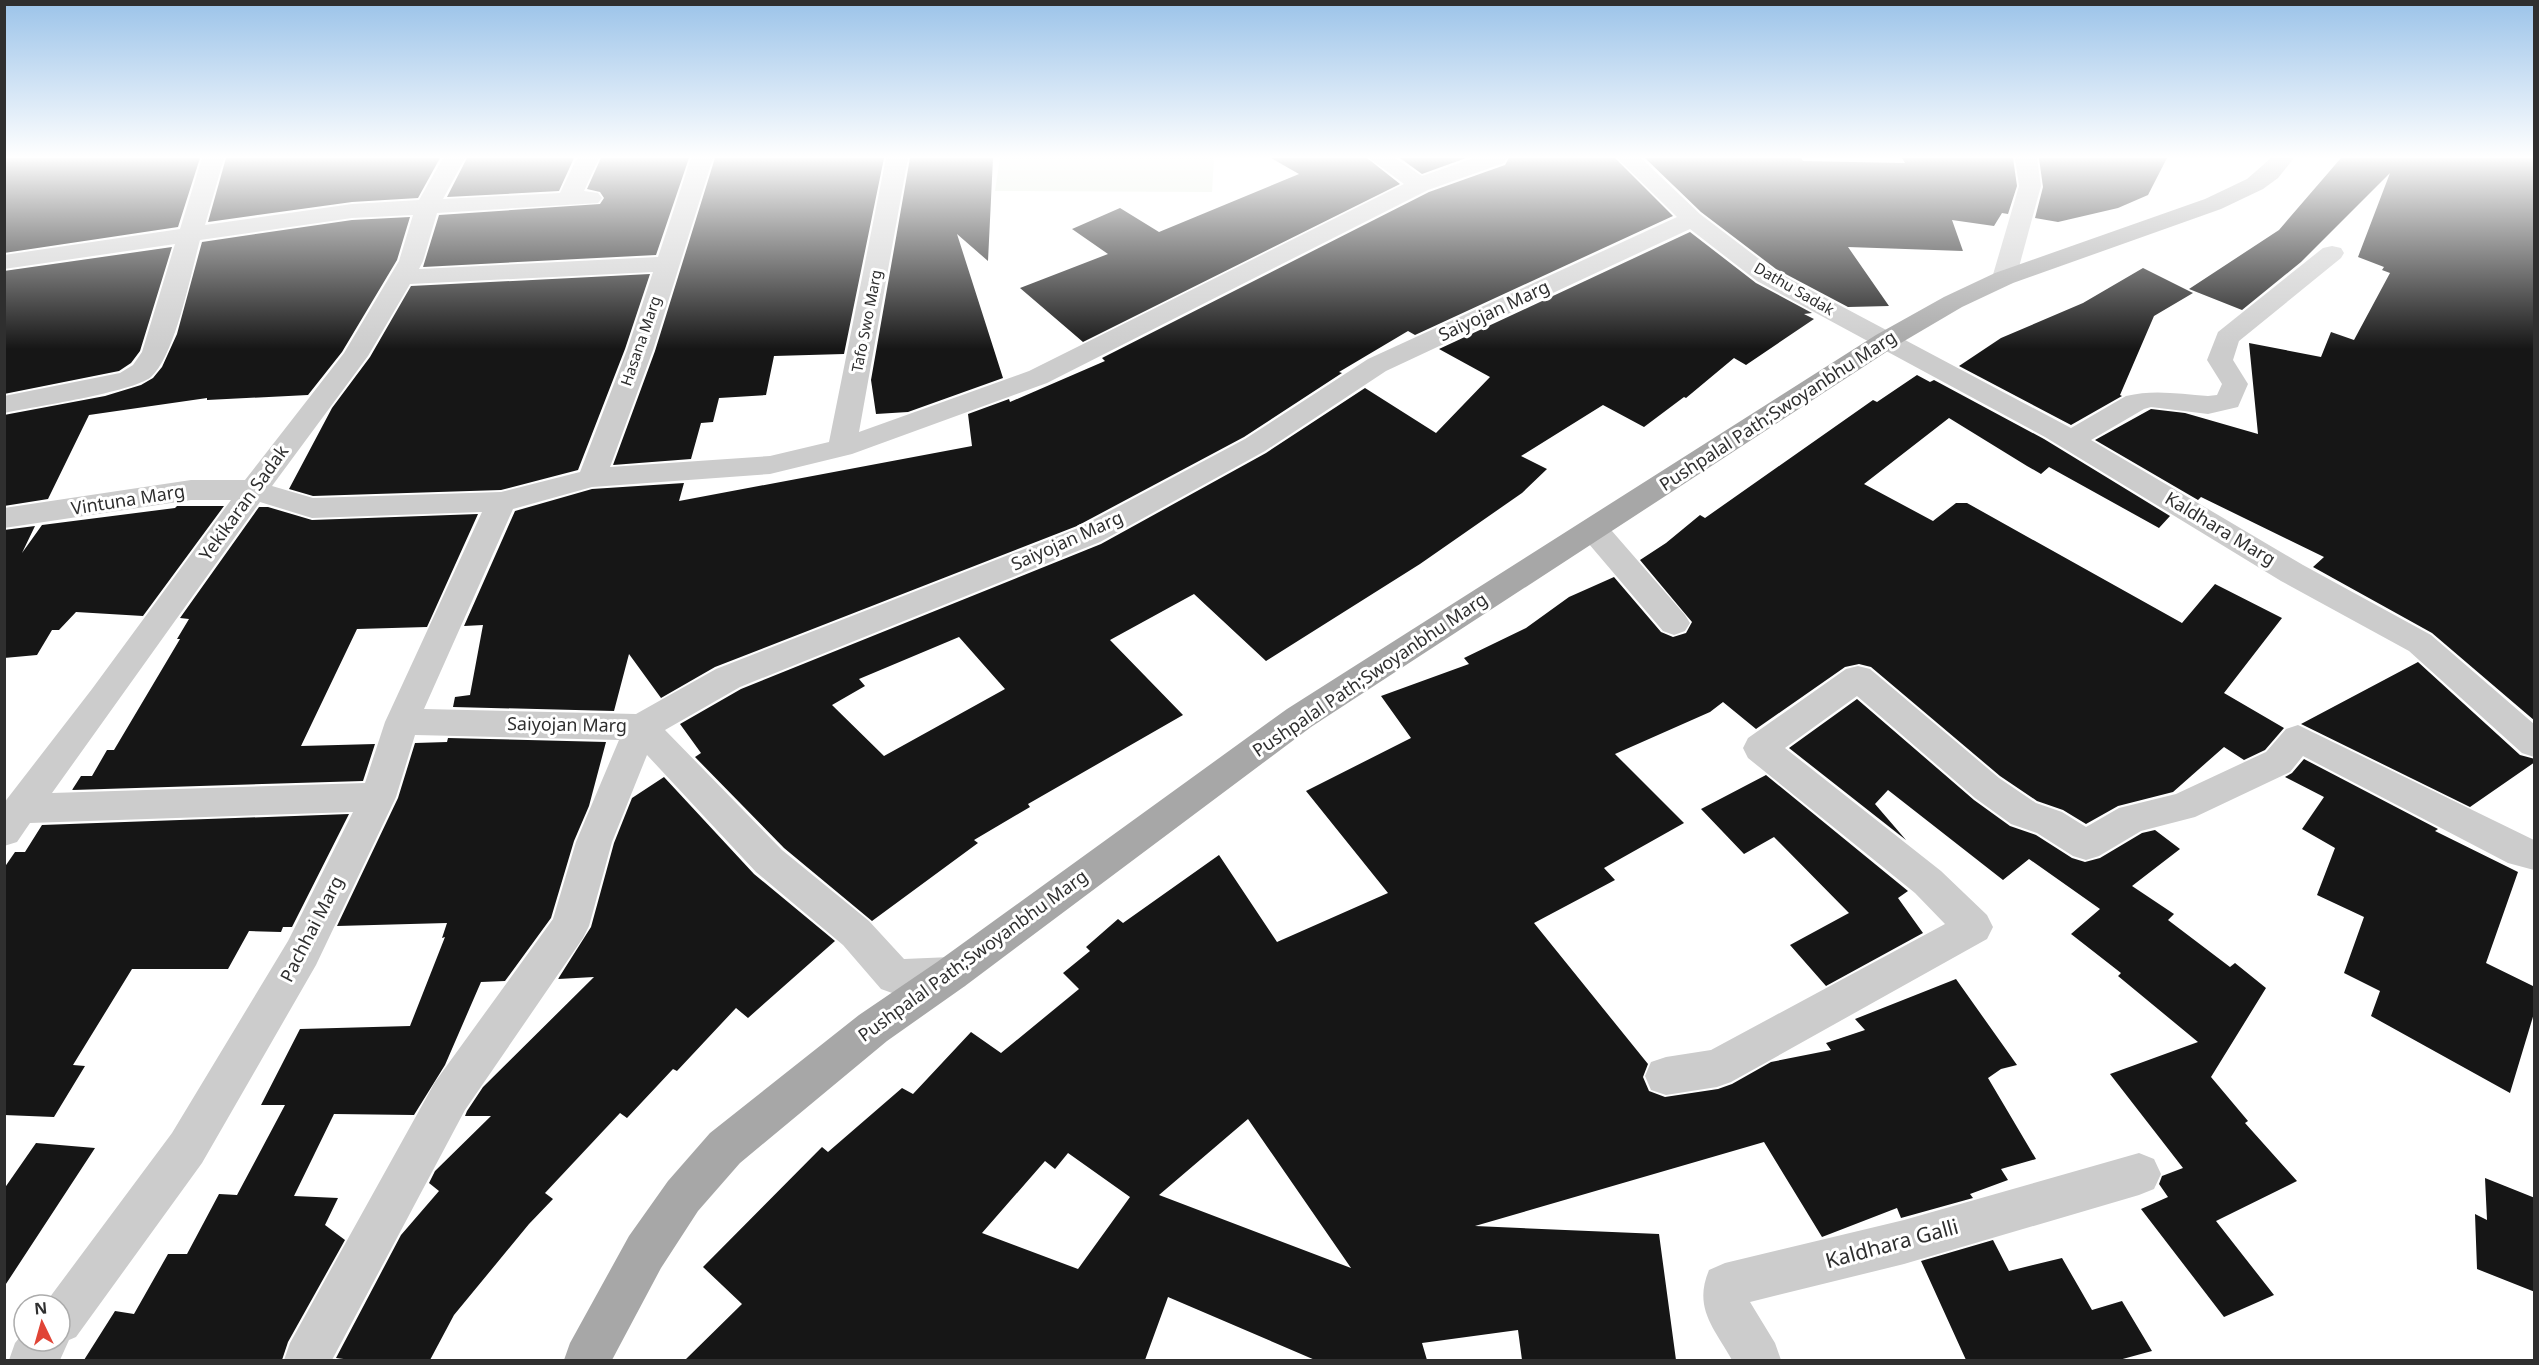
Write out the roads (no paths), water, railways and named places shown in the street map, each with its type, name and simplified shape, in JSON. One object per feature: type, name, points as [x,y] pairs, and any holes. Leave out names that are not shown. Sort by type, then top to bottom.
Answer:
[{"type":"main road","name":"Pushpalal Path;Swoyanbhu Marg","points":[[587,1360],[651,1243],[683,1196],[726,1148],[873,1028],[951,974],[1299,718],[1885,341],[1953,302],[2004,278],[2163,222]]},
{"type":"street","points":[[4,405],[128,379],[142,371],[155,353],[196,222]]},
{"type":"street","points":[[4,262],[281,222]]},
{"type":"street","name":"Yekikaran Sadak","points":[[12,820],[104,698],[253,490],[355,356],[411,261],[423,222]]},
{"type":"street","name":"Hasana Marg","points":[[592,478],[640,350],[682,222]]},
{"type":"street","name":"Tafo Swo Marg","points":[[842,448],[885,222]]},
{"type":"street","name":"Vintuna Marg","points":[[4,518],[191,490],[253,490],[312,508],[501,502],[592,478],[770,465],[842,448],[1038,377],[1345,222]]},
{"type":"street","name":"Saiyojan Marg","points":[[402,722],[641,727],[728,678],[1089,535],[1255,445],[1377,365],[1686,222]]},
{"type":"street","name":"Dathu Sadak","points":[[1696,222],[1766,276],[1885,341]]},
{"type":"street","points":[[2004,278],[2020,222]]},
{"type":"street","points":[[2071,440],[2136,402],[2151,399],[2208,405],[2228,401],[2235,384],[2220,360],[2227,338],[2332,253]]},
{"type":"street","points":[[402,276],[668,264]]},
{"type":"street","name":"Kaldhara Marg","points":[[1885,341],[2071,440],[2292,573],[2420,643],[2535,744]]},
{"type":"street","name":"Pachhai Marg","points":[[72,1305],[187,1148],[302,953],[378,797],[402,722],[501,502]]},
{"type":"street","points":[[1593,530],[1674,623]]},
{"type":"street","points":[[1666,1076],[1717,1068],[1974,927],[1928,882],[1760,748],[1858,678],[1987,788],[2024,814],[2049,822],[2086,845],[2132,818],[2182,807],[2278,762],[2298,738],[2521,852],[2535,855]]},
{"type":"street","points":[[307,1360],[450,1096],[570,926],[594,842],[641,727],[769,861],[856,933],[895,976],[951,974]]},
{"type":"street","points":[[12,820],[378,797]]},
{"type":"street","name":"Kaldhara Galli","points":[[1758,1360],[1725,1303],[1725,1286],[1904,1242],[2139,1174]]}]
